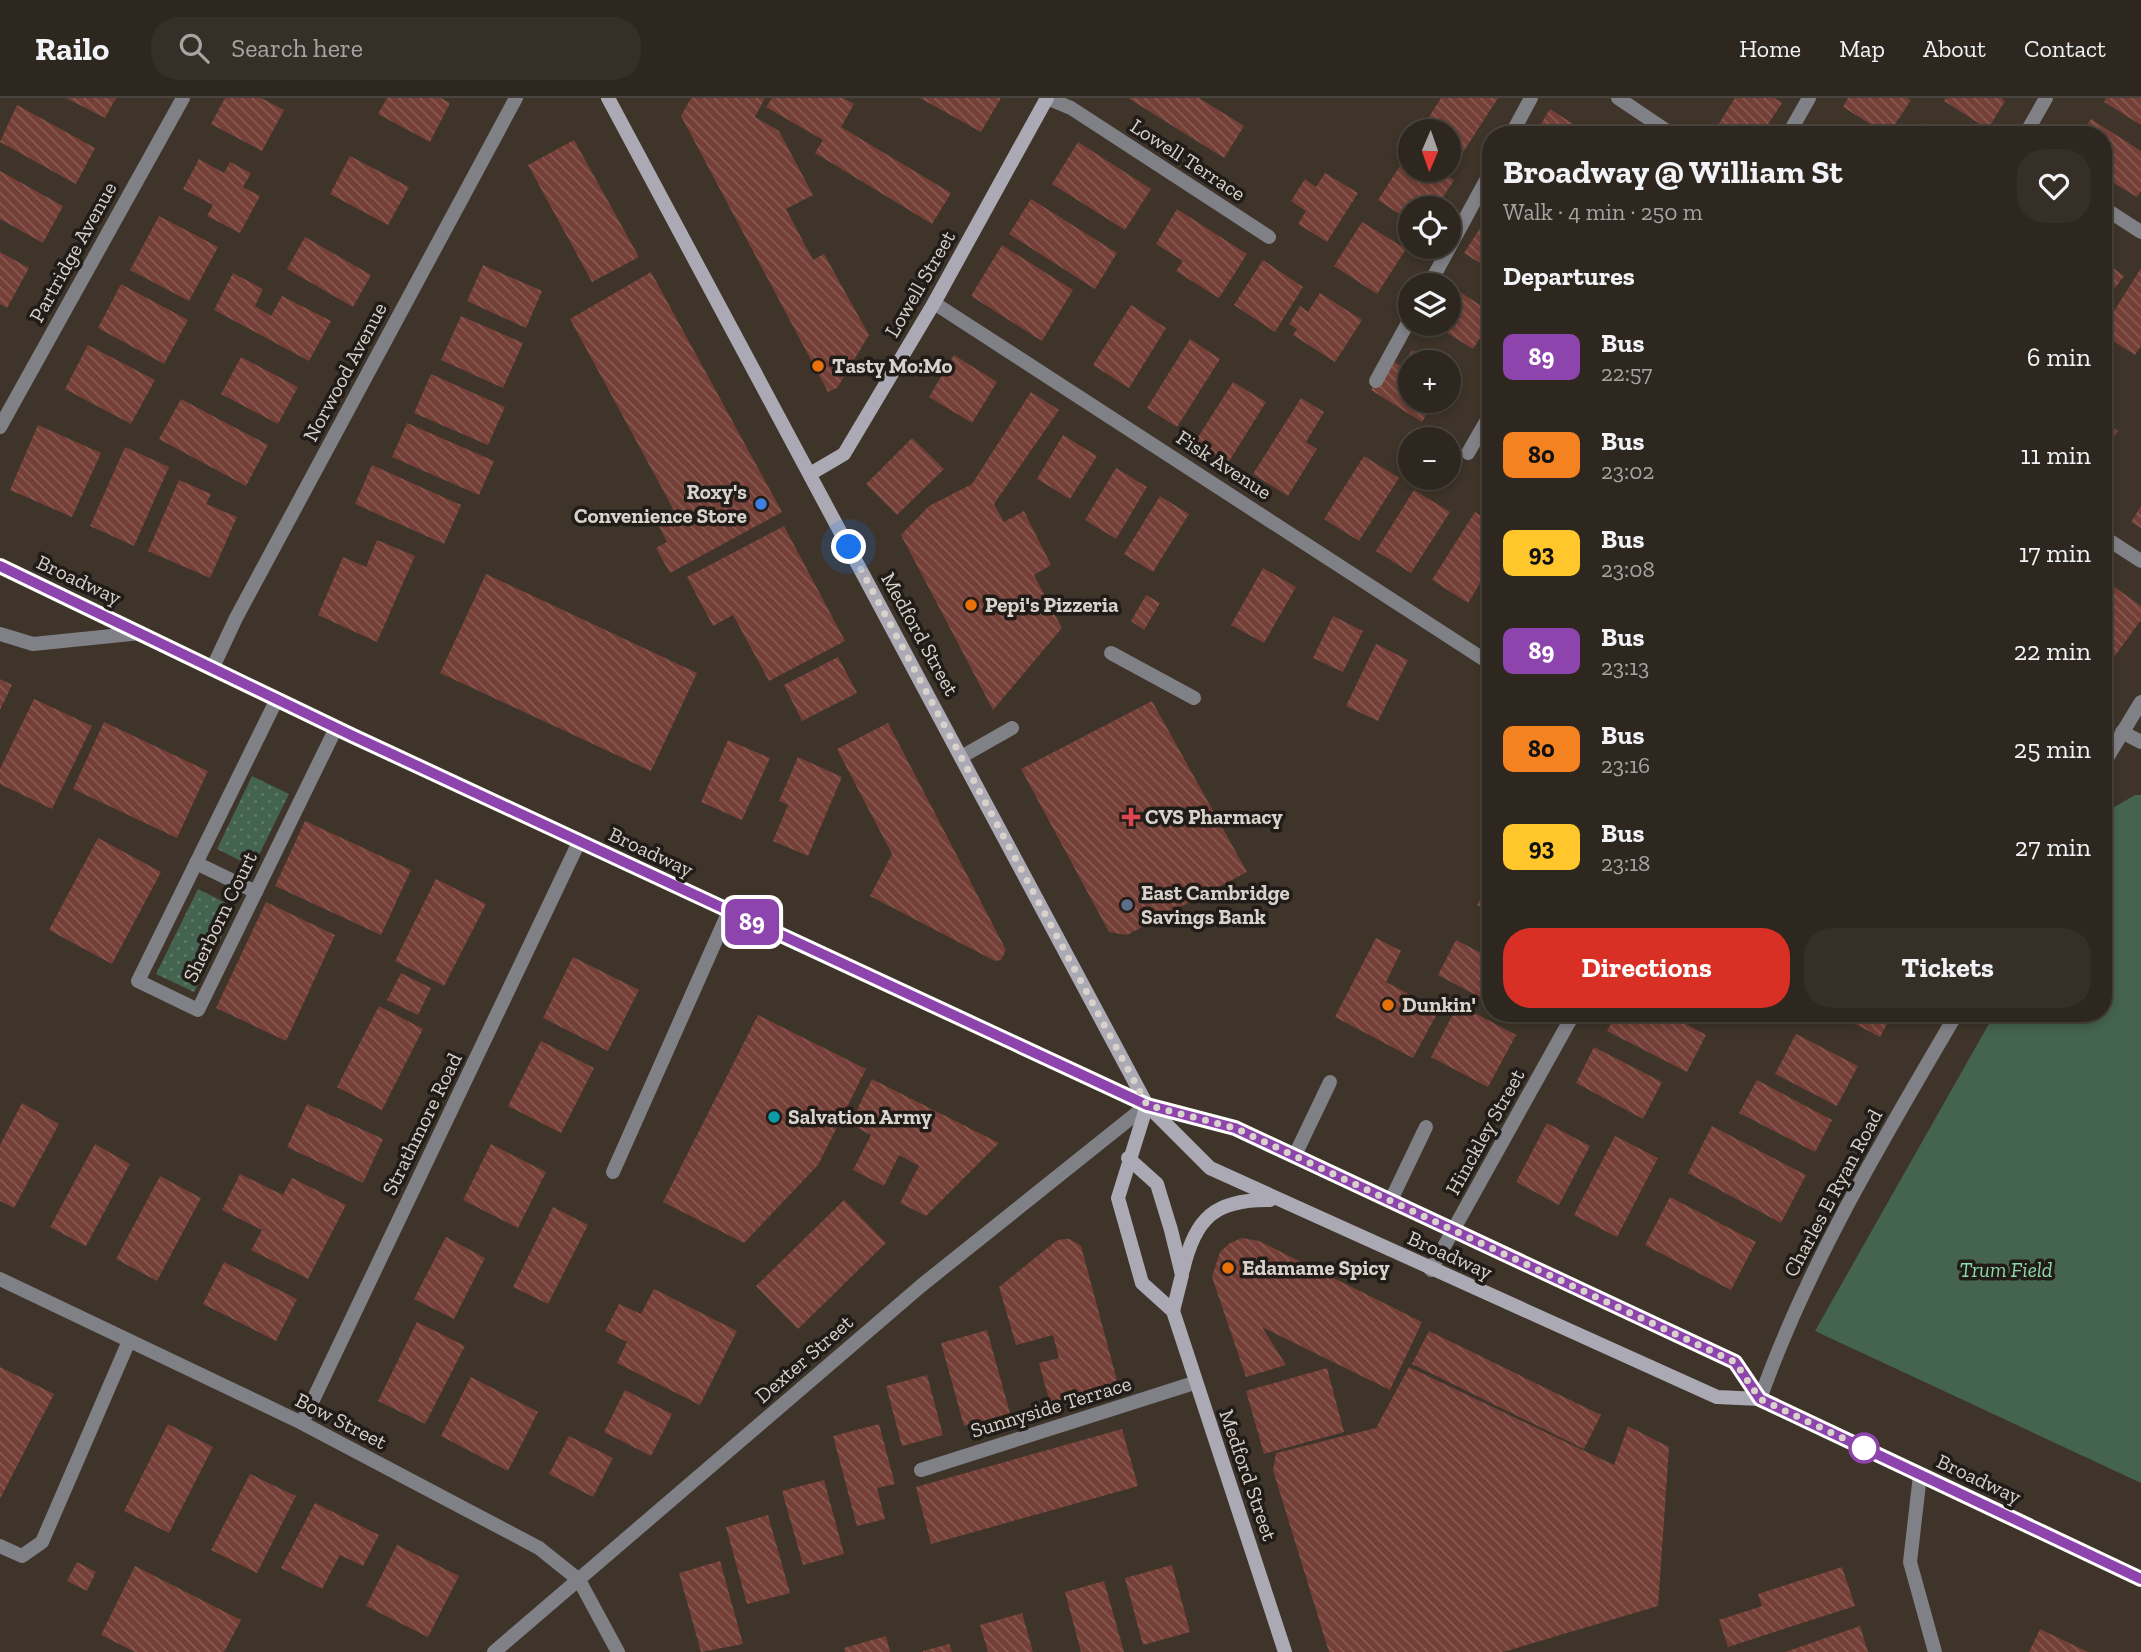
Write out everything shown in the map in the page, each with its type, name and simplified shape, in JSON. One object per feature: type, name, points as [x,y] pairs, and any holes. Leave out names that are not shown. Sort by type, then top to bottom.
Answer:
[{"type":"main road","name":"Medford Street","points":[[608,98],[1147,1105]]},
{"type":"main road","name":"Lowell Street","points":[[810,474],[844,454],[934,303],[1047,98]]},
{"type":"main road","name":"Broadway","points":[[0,566],[336,728],[1147,1105],[1235,1128],[1735,1362],[1760,1399]]},
{"type":"main road","name":"Broadway","points":[[1147,1105],[1210,1168],[1276,1200],[1717,1397],[1760,1399],[2141,1579]]},
{"type":"main road","points":[[1147,1105],[1128,1158],[1118,1198],[1142,1283],[1173,1311],[1190,1241],[1206,1217],[1229,1203],[1276,1200]]},
{"type":"main road","points":[[1128,1158],[1157,1184],[1182,1275]]},
{"type":"main road","name":"Medford Street","points":[[1173,1311],[1194,1383],[1285,1652]]},
{"type":"street","name":"Partridge Avenue","points":[[0,427],[183,98]]},
{"type":"street","name":"Norwood Avenue","points":[[213,667],[236,618],[516,98]]},
{"type":"street","name":"Lowell Terrace","points":[[1047,98],[1071,108],[1269,237]]},
{"type":"street","points":[[1516,126],[1531,98]]},
{"type":"street","points":[[1618,98],[1651,126]]},
{"type":"street","points":[[1793,126],[1810,98]]},
{"type":"street","points":[[2030,126],[2046,98]]},
{"type":"street","points":[[1436,273],[1482,188]]},
{"type":"street","points":[[2112,213],[2141,232]]},
{"type":"street","name":"Fisk Avenue","points":[[934,303],[1482,658]]},
{"type":"street","points":[[1376,381],[1400,336]]},
{"type":"street","points":[[1468,453],[1482,429]]},
{"type":"street","points":[[2112,542],[2141,561]]},
{"type":"street","name":"Broadway","points":[[0,634],[33,644],[141,633]]},
{"type":"street","points":[[1111,653],[1194,698]]},
{"type":"street","name":"Sherborn Court","points":[[277,699],[138,981],[198,1010],[336,728]]},
{"type":"street","points":[[2112,749],[2141,702]]},
{"type":"street","points":[[961,757],[1012,728]]},
{"type":"street","points":[[2122,732],[2141,743]]},
{"type":"street","name":"Strathmore Road","points":[[302,1423],[579,842]]},
{"type":"street","points":[[196,863],[256,892]]},
{"type":"street","points":[[613,1172],[729,911]]},
{"type":"street","name":"Hinckley Street","points":[[1432,1270],[1569,1022]]},
{"type":"street","name":"Charles E Ryan Road","points":[[1760,1399],[1784,1331],[1880,1144],[1952,1022]]},
{"type":"street","points":[[1295,1155],[1330,1082]]},
{"type":"street","name":"Dexter Street","points":[[495,1652],[922,1284],[1147,1105]]},
{"type":"street","points":[[1391,1200],[1426,1127]]},
{"type":"street","name":"Bow Street","points":[[0,1279],[302,1423],[539,1548],[579,1580],[618,1652]]},
{"type":"street","points":[[0,1546],[22,1556],[42,1542],[129,1340]]},
{"type":"street","name":"Sunnyside Terrace","points":[[921,1470],[1194,1383]]},
{"type":"street","points":[[1920,1475],[1910,1562],[1935,1652]]},
{"type":"green space","points":[[252,776],[289,794],[253,867],[217,849]]},
{"type":"green space","name":"Trum Field","points":[[2135,795],[2141,795],[2141,1483],[1815,1331],[1990,1022],[2112,1022],[2112,808]]},
{"type":"green space","points":[[198,889],[236,908],[194,992],[156,974]]},
{"type":"building","points":[[66,98],[116,98],[105,118]]},
{"type":"building","points":[[225,98],[261,98],[284,110],[262,151],[211,124]]},
{"type":"building","points":[[387,98],[441,98],[450,103],[430,142],[378,114]]},
{"type":"building","points":[[691,98],[765,98],[755,117],[779,131],[813,195],[786,209],[813,260],[824,254],[869,335],[837,388],[828,392],[681,116]]},
{"type":"building","points":[[772,98],[843,98],[854,104],[841,127],[951,193],[932,224],[815,153],[823,140],[766,107]]},
{"type":"building","points":[[920,98],[1001,98],[981,132]]},
{"type":"building","points":[[1128,98],[1199,98],[1244,126],[1224,158]]},
{"type":"building","points":[[1441,98],[1498,98],[1461,155],[1461,119],[1428,119]]},
{"type":"building","points":[[1735,98],[1774,98],[1782,103],[1767,126],[1718,125]]},
{"type":"building","points":[[1848,98],[1911,100],[1894,126],[1874,126],[1843,107]]},
{"type":"building","points":[[1946,98],[2001,98],[2005,101],[1990,126],[1983,126],[1944,101]]},
{"type":"building","points":[[2106,98],[2141,98],[2141,125],[2104,102]]},
{"type":"building","points":[[17,105],[95,148],[76,184],[0,142]]},
{"type":"building","points":[[1550,109],[1576,126],[1540,126]]},
{"type":"building","points":[[2091,119],[2102,126],[2087,126]]},
{"type":"building","points":[[2112,132],[2141,151],[2141,191],[2137,197],[2112,182]]},
{"type":"building","points":[[574,140],[639,257],[592,282],[528,165]]},
{"type":"building","points":[[1078,142],[1151,189],[1125,230],[1052,184]]},
{"type":"building","points":[[350,156],[409,187],[388,225],[330,194]]},
{"type":"building","points":[[199,159],[224,173],[230,162],[251,173],[243,187],[260,196],[240,233],[207,216],[213,205],[183,189]]},
{"type":"building","points":[[1398,169],[1398,182],[1453,182],[1444,196],[1398,196],[1398,213],[1378,200]]},
{"type":"building","points":[[0,171],[63,206],[43,243],[0,219]]},
{"type":"building","points":[[1325,173],[1358,193],[1327,242],[1298,224],[1306,211],[1291,201],[1305,179],[1316,187]]},
{"type":"building","points":[[1031,199],[1117,253],[1095,289],[1009,234]]},
{"type":"building","points":[[1177,209],[1247,254],[1219,298],[1176,271],[1183,261],[1156,244]]},
{"type":"building","points":[[159,216],[218,247],[189,301],[130,270]]},
{"type":"building","points":[[1362,222],[1398,244],[1400,259],[1377,294],[1334,266]]},
{"type":"building","points":[[1482,225],[1482,264],[1464,253]]},
{"type":"building","points":[[305,237],[371,275],[353,307],[287,269]]},
{"type":"building","points":[[1002,245],[1073,290],[1042,341],[971,296]]},
{"type":"building","points":[[0,252],[29,268],[7,308],[0,304]]},
{"type":"building","points":[[1263,260],[1303,287],[1275,332],[1234,305]]},
{"type":"building","points":[[483,265],[542,291],[526,328],[467,301]]},
{"type":"building","points":[[2112,267],[2124,276],[2112,292]]},
{"type":"building","points":[[2141,268],[2141,346],[2135,355],[2112,340],[2112,314]]},
{"type":"building","points":[[651,272],[782,512],[670,573],[656,548],[667,542],[658,524],[676,514],[570,319]]},
{"type":"building","points":[[233,273],[263,289],[255,306],[271,316],[282,296],[331,321],[309,361],[214,310]]},
{"type":"building","points":[[121,284],[188,320],[164,364],[98,328]]},
{"type":"building","points":[[1320,293],[1362,320],[1335,362],[1293,335],[1297,329],[1289,324],[1300,306],[1308,312]]},
{"type":"building","points":[[1461,293],[1482,306],[1482,335],[1473,349],[1452,336],[1461,336]]},
{"type":"building","points":[[1131,305],[1166,328],[1129,388],[1093,365]]},
{"type":"building","points":[[461,316],[523,343],[503,388],[441,360]]},
{"type":"building","points":[[1190,339],[1220,359],[1177,427],[1147,408]]},
{"type":"building","points":[[88,345],[155,380],[131,424],[65,389]]},
{"type":"building","points":[[954,355],[997,382],[972,423],[929,397]]},
{"type":"building","points":[[241,357],[298,387],[278,424],[221,394]]},
{"type":"building","points":[[1390,359],[1398,364],[1398,407],[1371,390]]},
{"type":"building","points":[[431,374],[505,407],[488,445],[414,413]]},
{"type":"building","points":[[1233,382],[1266,402],[1228,463],[1195,442]]},
{"type":"building","points":[[1031,392],[1059,410],[994,504],[1004,522],[1024,511],[1051,565],[1034,575],[1062,628],[993,710],[901,535],[929,506],[972,484]]},
{"type":"building","points":[[1301,398],[1324,412],[1306,442],[1317,449],[1288,496],[1253,474]]},
{"type":"building","points":[[181,399],[268,445],[246,486],[159,439]]},
{"type":"building","points":[[1408,413],[1427,413],[1422,422]]},
{"type":"building","points":[[407,423],[494,461],[479,495],[392,457]]},
{"type":"building","points":[[38,425],[101,453],[72,517],[10,490]]},
{"type":"building","points":[[2112,427],[2118,431],[2112,440]]},
{"type":"building","points":[[1063,435],[1097,456],[1070,499],[1037,479]]},
{"type":"building","points":[[912,438],[944,469],[897,515],[866,484]]},
{"type":"building","points":[[125,447],[169,467],[134,546],[90,526]]},
{"type":"building","points":[[1364,456],[1398,477],[1359,541],[1324,519]]},
{"type":"building","points":[[372,465],[461,505],[444,544],[355,504]]},
{"type":"building","points":[[1116,468],[1147,487],[1116,539],[1085,520]]},
{"type":"building","points":[[179,480],[211,494],[206,504],[237,517],[210,578],[148,551]]},
{"type":"building","points":[[1414,490],[1450,512],[1411,573],[1376,551]]},
{"type":"building","points":[[1160,496],[1189,514],[1153,572],[1124,554]]},
{"type":"building","points":[[2141,506],[2141,528],[2131,522]]},
{"type":"building","points":[[1475,512],[1482,516],[1482,580],[1468,603],[1432,580]]},
{"type":"building","points":[[784,526],[845,641],[769,681],[733,615],[713,626],[687,577]]},
{"type":"building","points":[[377,540],[415,556],[377,642],[318,615],[343,557],[366,567]]},
{"type":"building","points":[[1263,568],[1296,587],[1264,643],[1231,625]]},
{"type":"building","points":[[486,574],[697,673],[651,771],[440,673]]},
{"type":"building","points":[[2112,587],[2141,606],[2141,620],[2112,660]]},
{"type":"building","points":[[1146,595],[1160,603],[1144,630],[1131,621]]},
{"type":"building","points":[[1333,616],[1363,631],[1343,672],[1313,658]]},
{"type":"building","points":[[1376,644],[1408,660],[1378,721],[1346,706]]},
{"type":"building","points":[[838,657],[857,693],[802,721],[784,685]]},
{"type":"building","points":[[0,679],[12,685],[0,710]]},
{"type":"building","points":[[34,699],[92,726],[52,809],[0,784],[0,769]]},
{"type":"building","points":[[1152,701],[1247,872],[1127,935],[1109,932],[1021,769]]},
{"type":"building","points":[[104,722],[208,771],[177,838],[73,789]]},
{"type":"building","points":[[888,723],[1006,950],[1001,960],[995,961],[870,896],[892,854],[837,749]]},
{"type":"building","points":[[728,740],[770,758],[742,820],[701,802]]},
{"type":"building","points":[[798,757],[842,777],[808,856],[773,841],[788,805],[779,801]]},
{"type":"building","points":[[305,821],[411,870],[381,935],[275,886]]},
{"type":"building","points":[[98,838],[161,872],[112,964],[49,930]]},
{"type":"building","points":[[436,879],[486,904],[444,986],[395,961]]},
{"type":"building","points":[[266,902],[335,935],[286,1041],[216,1008]]},
{"type":"building","points":[[1376,938],[1401,951],[1386,982],[1439,1010],[1413,1058],[1335,1017]]},
{"type":"building","points":[[1456,940],[1482,953],[1482,998],[1438,975]]},
{"type":"building","points":[[573,957],[639,990],[608,1051],[543,1018]]},
{"type":"building","points":[[401,973],[431,988],[418,1015],[387,1000]]},
{"type":"building","points":[[1458,1004],[1482,1017],[1482,1022],[1492,1022],[1516,1035],[1488,1087],[1431,1057]]},
{"type":"building","points":[[379,1006],[423,1029],[382,1110],[337,1087]]},
{"type":"building","name":"Salvation Army","points":[[758,1015],[866,1069],[818,1165],[744,1243],[663,1202]]},
{"type":"building","points":[[1612,1022],[1682,1022],[1706,1035],[1687,1072],[1607,1031]]},
{"type":"building","points":[[1851,1022],[1888,1022],[1880,1037]]},
{"type":"building","points":[[1796,1034],[1858,1066],[1837,1106],[1775,1074]]},
{"type":"building","points":[[541,1041],[594,1068],[561,1133],[508,1106]]},
{"type":"building","points":[[1594,1047],[1662,1082],[1643,1119],[1576,1083]]},
{"type":"building","points":[[872,1079],[999,1143],[926,1216],[900,1203],[919,1166],[899,1155],[884,1186],[853,1170],[871,1135],[850,1124]]},
{"type":"building","points":[[1757,1080],[1832,1120],[1815,1152],[1739,1113]]},
{"type":"building","points":[[22,1103],[59,1124],[14,1208],[0,1201],[0,1145]]},
{"type":"building","points":[[307,1104],[383,1139],[363,1183],[287,1147]]},
{"type":"building","points":[[1547,1123],[1590,1146],[1559,1205],[1516,1182]]},
{"type":"building","points":[[1712,1126],[1806,1175],[1781,1223],[1688,1173]]},
{"type":"building","points":[[1615,1136],[1658,1158],[1617,1237],[1574,1215]]},
{"type":"building","points":[[95,1144],[130,1164],[86,1246],[50,1227]]},
{"type":"building","points":[[491,1144],[546,1172],[518,1228],[463,1200]]},
{"type":"building","points":[[240,1174],[283,1195],[292,1178],[346,1205],[308,1279],[251,1250],[262,1230],[222,1210]]},
{"type":"building","points":[[160,1176],[201,1198],[157,1281],[116,1259]]},
{"type":"building","points":[[1670,1197],[1756,1242],[1731,1290],[1645,1245]]},
{"type":"building","points":[[844,1200],[886,1243],[798,1329],[756,1286]]},
{"type":"building","points":[[553,1207],[588,1225],[548,1304],[513,1287]]},
{"type":"building","points":[[446,1237],[485,1258],[454,1319],[414,1299]]},
{"type":"building","points":[[1242,1238],[1259,1241],[1422,1322],[1390,1390],[1262,1327],[1286,1365],[1246,1377],[1212,1277],[1220,1252],[1230,1243]]},
{"type":"building","points":[[1070,1239],[1081,1246],[1118,1384],[1050,1403],[1039,1363],[1059,1358],[1053,1335],[1016,1345],[999,1287],[1056,1241]]},
{"type":"building","points":[[224,1262],[297,1299],[276,1341],[203,1304]]},
{"type":"building","points":[[654,1289],[737,1331],[700,1405],[617,1363],[627,1342],[605,1331],[619,1304],[641,1314]]},
{"type":"building","points":[[417,1322],[465,1346],[425,1424],[378,1401]]},
{"type":"building","points":[[987,1330],[1010,1413],[964,1426],[941,1343]]},
{"type":"building","points":[[1429,1331],[1601,1415],[1584,1449],[1412,1364]]},
{"type":"building","points":[[0,1367],[54,1394],[0,1499]]},
{"type":"building","points":[[1409,1367],[1614,1465],[1628,1426],[1669,1447],[1666,1491],[1654,1486],[1666,1492],[1658,1606],[1503,1652],[1329,1652],[1273,1470],[1276,1453],[1376,1428]]},
{"type":"building","points":[[1327,1368],[1344,1432],[1264,1454],[1246,1391]]},
{"type":"building","points":[[927,1375],[943,1435],[902,1446],[886,1386]]},
{"type":"building","points":[[471,1377],[538,1412],[508,1471],[441,1436]]},
{"type":"building","points":[[625,1390],[672,1414],[651,1456],[604,1432]]},
{"type":"building","points":[[168,1424],[213,1447],[169,1533],[124,1511]]},
{"type":"building","points":[[879,1424],[895,1484],[877,1488],[885,1519],[857,1526],[833,1436]]},
{"type":"building","points":[[1122,1429],[1138,1486],[931,1544],[916,1487]]},
{"type":"building","points":[[569,1436],[613,1458],[593,1497],[549,1474]]},
{"type":"building","points":[[250,1474],[296,1496],[257,1573],[211,1550]]},
{"type":"building","points":[[824,1480],[844,1554],[803,1565],[782,1491]]},
{"type":"building","points":[[315,1503],[379,1535],[363,1566],[340,1555],[322,1589],[281,1568]]},
{"type":"building","points":[[768,1515],[790,1593],[747,1604],[726,1527]]},
{"type":"building","points":[[397,1545],[459,1576],[428,1637],[366,1606]]},
{"type":"building","points":[[720,1561],[743,1644],[701,1652],[679,1573]]},
{"type":"building","points":[[77,1562],[96,1572],[87,1591],[67,1581]]},
{"type":"building","points":[[1172,1565],[1190,1632],[1143,1645],[1125,1578]]},
{"type":"building","points":[[135,1566],[241,1620],[224,1652],[135,1652],[101,1635]]},
{"type":"building","points":[[1842,1567],[1855,1606],[1728,1647],[1719,1620],[1762,1606],[1758,1594]]},
{"type":"building","points":[[1104,1581],[1124,1652],[1081,1652],[1065,1592]]},
{"type":"building","points":[[1022,1613],[1033,1652],[988,1652],[980,1625]]},
{"type":"building","points":[[1860,1626],[1868,1652],[1785,1652]]},
{"type":"building","points":[[2040,1629],[2088,1652],[2029,1652]]},
{"type":"building","points":[[886,1636],[890,1652],[845,1652],[844,1648]]},
{"type":"building","points":[[949,1644],[952,1652],[923,1652],[923,1651]]},
{"type":"bus line","name":"89","points":[[0,566],[353,736],[967,1023],[1147,1105],[1235,1128],[1735,1362],[1760,1399],[2141,1579]]},
{"type":"place","name":"Tasty Mo:Mo","points":[[818,366]]},
{"type":"place","name":"Roxy's Convenience Store","points":[[761,504]]},
{"type":"place","name":"Pepi's Pizzeria","points":[[971,605]]},
{"type":"place","name":"CVS Pharmacy","points":[[1131,817]]},
{"type":"place","name":"East Cambridge Savings Bank","points":[[1127,905]]},
{"type":"place","name":"Dunkin'","points":[[1388,1005]]},
{"type":"place","name":"Salvation Army","points":[[774,1117]]},
{"type":"place","name":"Edamame Spicy","points":[[1228,1268]]},
{"type":"route","points":[[849,547],[1147,1105],[1235,1128],[1735,1362],[1760,1399],[1870,1451],[1864,1448]]}]
